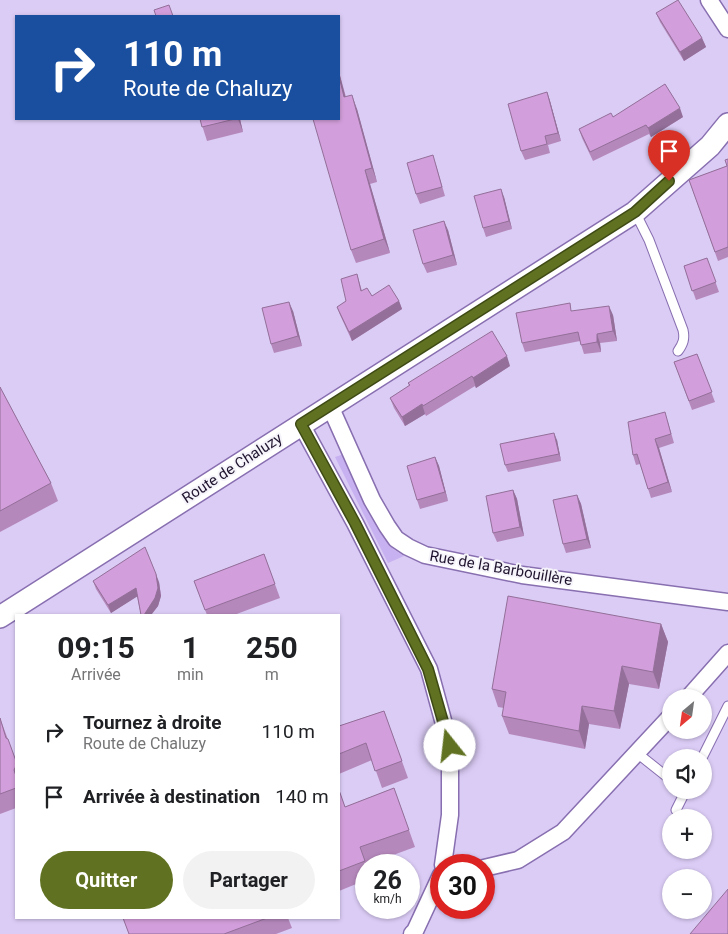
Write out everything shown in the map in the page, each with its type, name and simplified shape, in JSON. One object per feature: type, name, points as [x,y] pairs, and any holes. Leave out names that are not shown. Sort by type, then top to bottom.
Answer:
[{"type":"street","points":[[709,0],[728,29]]},
{"type":"street","name":"Route de Chaluzy","points":[[0,616],[635,212],[710,146],[728,124]]},
{"type":"street","name":"Rue de la Barbouillère","points":[[330,406],[372,500],[396,539],[408,547],[425,555],[522,575],[728,602]]},
{"type":"street","points":[[301,424],[355,523],[428,669],[450,746],[450,815],[445,854]]},
{"type":"street","points":[[696,689],[728,653]]},
{"type":"street","points":[[495,865],[518,860],[563,832],[662,726]]},
{"type":"street","points":[[412,934],[430,900]]},
{"type":"lane","points":[[635,212],[683,330],[683,344],[678,351]]},
{"type":"lane","points":[[706,749],[728,706]]},
{"type":"lane","points":[[638,753],[662,773]]},
{"type":"shaded area","points":[[344,454],[393,549],[404,556],[388,563],[335,457]]},
{"type":"building","points":[[678,0],[702,38],[680,52],[656,13]]},
{"type":"building","points":[[169,5],[173,15],[156,15],[154,10]]},
{"type":"building","points":[[340,80],[344,97],[352,95],[372,168],[365,170],[384,239],[351,250],[313,120],[340,120]]},
{"type":"building","points":[[665,84],[680,108],[648,128],[646,125],[590,152],[579,129],[611,113],[613,117]]},
{"type":"building","points":[[547,92],[558,133],[545,136],[547,144],[521,151],[508,104]]},
{"type":"building","points":[[200,120],[231,120],[202,127]]},
{"type":"building","points":[[433,155],[442,187],[416,194],[407,163]]},
{"type":"building","points":[[728,159],[728,247],[715,252],[689,180],[727,166],[725,160]]},
{"type":"building","points":[[501,189],[509,221],[483,228],[474,196]]},
{"type":"building","points":[[444,221],[453,255],[423,264],[413,230]]},
{"type":"building","points":[[707,258],[716,282],[692,291],[684,266]]},
{"type":"building","points":[[357,274],[361,291],[367,288],[372,296],[389,285],[399,301],[349,332],[337,307],[346,301],[341,279]]},
{"type":"building","points":[[289,302],[298,336],[271,344],[262,308]]},
{"type":"building","points":[[570,303],[571,311],[609,306],[613,331],[597,334],[597,342],[581,345],[578,332],[522,343],[516,313]]},
{"type":"building","points":[[492,331],[507,356],[473,378],[472,376],[402,417],[390,398],[410,385],[408,383]]},
{"type":"building","points":[[697,354],[712,392],[689,401],[674,362]]},
{"type":"building","points":[[0,387],[51,483],[0,511]]},
{"type":"building","points":[[665,412],[671,434],[655,439],[668,482],[648,489],[637,454],[633,455],[628,422]]},
{"type":"building","points":[[554,433],[559,454],[505,465],[500,444]]},
{"type":"building","points":[[435,457],[445,492],[417,500],[407,466]]},
{"type":"building","points":[[513,490],[520,527],[493,533],[486,496]]},
{"type":"building","points":[[577,495],[587,539],[563,544],[553,500]]},
{"type":"building","points":[[145,547],[156,574],[158,588],[155,598],[145,614],[141,614],[136,588],[108,605],[93,581]]},
{"type":"building","points":[[264,554],[275,584],[205,610],[194,581]]},
{"type":"building","points":[[508,596],[661,624],[653,672],[622,666],[614,711],[582,706],[579,731],[502,716],[506,692],[492,689]]},
{"type":"building","points":[[384,711],[402,761],[375,771],[366,743],[340,754],[340,726]]},
{"type":"building","points":[[0,718],[15,758],[15,788],[0,794]]},
{"type":"building","points":[[394,788],[409,830],[360,847],[362,854],[355,854],[355,865],[340,871],[340,793],[345,807]]},
{"type":"building","points":[[728,889],[728,934],[690,934],[703,919],[712,919],[712,908]]},
{"type":"building","points":[[123,919],[264,919],[224,934],[129,934]]},
{"type":"route","points":[[450,746],[428,669],[355,523],[301,424],[635,212],[669,181]]}]
